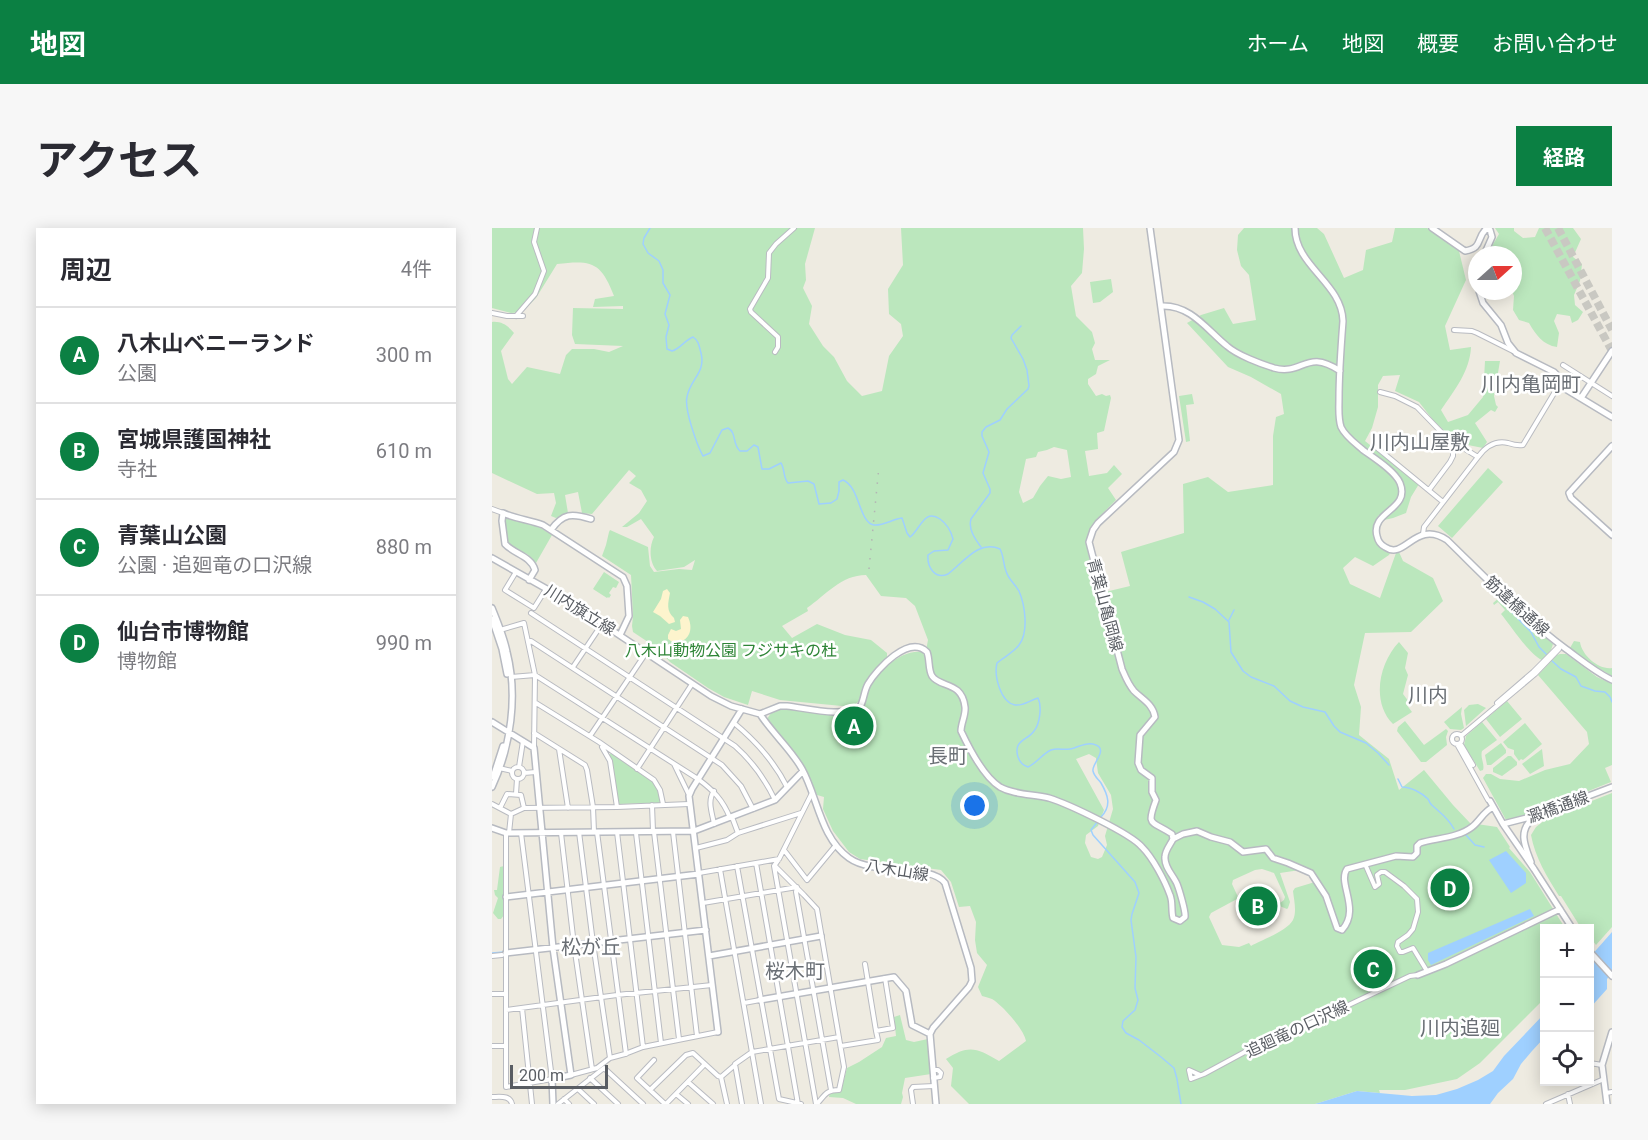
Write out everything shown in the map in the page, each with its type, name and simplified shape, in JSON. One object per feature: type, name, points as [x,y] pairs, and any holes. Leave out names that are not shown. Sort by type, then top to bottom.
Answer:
[{"type":"street","points":[[516,316],[535,294],[544,270],[534,242],[537,228]]},
{"type":"street","points":[[775,352],[778,337],[750,309],[768,278],[769,254],[776,244],[794,228]]},
{"type":"street","name":"青葉山亀岡線","points":[[1150,228],[1179,440],[1174,452],[1098,523],[1089,542],[1122,669],[1134,691],[1155,713],[1155,717],[1140,735],[1138,762],[1142,770],[1152,778],[1152,792],[1156,800],[1151,811],[1151,819],[1155,825],[1172,834],[1173,839]]},
{"type":"street","points":[[1295,228],[1298,245],[1337,297],[1342,310],[1339,416],[1342,429],[1396,477],[1402,488],[1398,505],[1382,516],[1377,524],[1378,540],[1385,548],[1396,550],[1423,534],[1424,526],[1478,456],[1488,447],[1500,442],[1523,445],[1559,385],[1556,374],[1516,353],[1472,331],[1454,330]]},
{"type":"street","points":[[1432,228],[1465,251],[1468,250]]},
{"type":"street","points":[[1477,246],[1487,229],[1490,230],[1492,237],[1488,246]]},
{"type":"street","points":[[1482,300],[1502,325],[1516,353]]},
{"type":"street","points":[[1162,306],[1194,315],[1233,351],[1273,368],[1290,369],[1319,361],[1340,371]]},
{"type":"street","points":[[492,313],[523,316]]},
{"type":"street","points":[[1581,398],[1612,351]]},
{"type":"street","points":[[1563,365],[1612,396]]},
{"type":"street","points":[[1559,385],[1612,417]]},
{"type":"street","points":[[1380,392],[1417,407],[1456,444],[1478,456]]},
{"type":"street","points":[[1428,490],[1450,462],[1453,456],[1452,450],[1456,444]]},
{"type":"street","points":[[1612,446],[1570,491],[1571,498],[1612,535]]},
{"type":"street","points":[[1376,447],[1443,502]]},
{"type":"street","points":[[492,509],[535,522],[552,530],[620,574],[627,586],[629,616],[620,635]]},
{"type":"street","points":[[503,513],[505,544],[533,565],[535,570],[529,580]]},
{"type":"street","points":[[552,530],[559,520],[565,517],[576,515],[591,519]]},
{"type":"street","name":"筋違橋通線","points":[[1423,534],[1436,534],[1447,540],[1560,645],[1601,675],[1612,680]]},
{"type":"street","name":"川内旗立線","points":[[492,558],[602,623],[711,696],[760,714]]},
{"type":"street","points":[[516,572],[505,590],[534,608]]},
{"type":"street","points":[[546,589],[530,614],[735,746],[755,767],[775,800]]},
{"type":"street","points":[[492,608],[496,631],[508,655],[512,706],[499,768],[492,787]]},
{"type":"street","points":[[492,619],[508,677],[507,731]]},
{"type":"street","points":[[496,631],[524,623],[535,675],[536,772],[553,948],[571,1075]]},
{"type":"street","points":[[573,667],[602,623]]},
{"type":"street","points":[[528,642],[531,641],[573,667],[722,765],[741,786],[753,809]]},
{"type":"street","points":[[1459,743],[1462,739],[1461,735],[1533,672],[1560,645]]},
{"type":"street","points":[[760,714],[787,705],[841,712],[853,711],[860,707],[866,687],[887,662],[909,648],[921,648],[927,652],[930,671],[934,678],[952,686],[960,695],[965,709],[961,730],[988,777],[1000,787],[1011,791],[1049,799],[1071,807],[1136,841],[1148,853],[1170,896],[1173,918],[1180,921],[1185,917],[1185,910],[1178,886],[1164,858],[1173,839],[1183,834],[1197,831],[1230,842],[1243,852],[1266,849],[1273,858],[1311,873],[1326,896],[1339,930],[1344,929],[1350,913],[1344,873],[1347,869],[1396,856],[1415,856],[1420,843],[1461,833],[1474,826],[1492,804]]},
{"type":"street","points":[[590,737],[646,652]]},
{"type":"street","points":[[511,677],[535,675],[698,779],[714,791],[725,806],[738,833]]},
{"type":"street","points":[[637,769],[692,684]]},
{"type":"street","points":[[536,703],[599,742],[657,784],[663,804]]},
{"type":"street","points":[[689,796],[742,709]]},
{"type":"street","name":"八木山線","points":[[760,714],[803,771],[823,824],[845,855],[868,867],[938,876],[945,883],[970,963],[972,981],[933,1028],[930,1036]]},
{"type":"street","points":[[492,722],[534,748]]},
{"type":"street","points":[[734,723],[762,748],[787,787]]},
{"type":"street","points":[[534,733],[585,765],[587,770],[626,1054]]},
{"type":"street","points":[[1459,743],[1453,742],[1452,737],[1455,734],[1461,735]]},
{"type":"street","points":[[519,767],[523,741]]},
{"type":"street","points":[[599,742],[610,761],[617,807]]},
{"type":"street","points":[[1459,743],[1488,800],[1569,924]]},
{"type":"street","points":[[559,748],[568,808]]},
{"type":"street","points":[[506,1087],[571,1075],[592,1069],[610,1058],[643,1047],[718,1032],[689,796],[674,764]]},
{"type":"street","points":[[499,768],[512,771],[519,767]]},
{"type":"street","points":[[519,767],[524,773]]},
{"type":"street","points":[[492,778],[499,768]]},
{"type":"street","points":[[512,771],[513,776],[517,779]]},
{"type":"street","points":[[492,828],[508,833],[694,831],[775,800],[803,771]]},
{"type":"street","points":[[524,773],[536,772]]},
{"type":"street","points":[[517,779],[522,778],[524,773]]},
{"type":"street","points":[[516,794],[517,779]]},
{"type":"street","name":"澱橋通線","points":[[1503,824],[1538,816],[1612,787]]},
{"type":"street","points":[[714,791],[710,797],[714,824]]},
{"type":"street","points":[[812,793],[774,866],[816,1104]]},
{"type":"street","points":[[500,808],[507,794],[516,794],[521,795],[524,808]]},
{"type":"street","points":[[492,804],[511,814]]},
{"type":"street","points":[[511,814],[524,808],[689,804]]},
{"type":"street","points":[[652,805],[653,832],[679,1039]]},
{"type":"street","points":[[696,848],[727,840],[738,833],[802,812]]},
{"type":"street","points":[[506,1097],[504,954],[508,833],[511,814]]},
{"type":"street","points":[[1534,869],[1523,833],[1528,822],[1538,816]]},
{"type":"street","points":[[579,832],[610,1058]]},
{"type":"street","points":[[617,832],[643,1047]]},
{"type":"street","points":[[636,832],[661,1043]]},
{"type":"street","points":[[673,832],[697,1036]]},
{"type":"street","points":[[521,833],[552,1079],[553,1104]]},
{"type":"street","points":[[561,833],[592,1069]]},
{"type":"street","points":[[784,850],[807,880],[836,844]]},
{"type":"street","points":[[506,897],[678,877],[779,859]]},
{"type":"street","points":[[736,866],[779,1098],[799,1104],[756,863]]},
{"type":"street","points":[[1365,864],[1375,887],[1379,884],[1377,875],[1385,872],[1417,899],[1418,912],[1413,929],[1396,946],[1400,952],[1413,948],[1428,972]]},
{"type":"street","points":[[774,866],[817,909],[844,1067],[839,1090],[825,1093],[816,1104]]},
{"type":"street","points":[[720,869],[761,1104]]},
{"type":"street","points":[[703,903],[797,887]]},
{"type":"street","points":[[797,887],[796,892],[831,1090]]},
{"type":"street","name":"追廻竜の口沢線","points":[[1186,1069],[1191,1079],[1254,1047],[1410,976],[1428,972],[1560,909]]},
{"type":"street","points":[[492,956],[706,930]]},
{"type":"street","points":[[710,956],[821,936]]},
{"type":"street","points":[[1594,957],[1612,976]]},
{"type":"street","points":[[841,1046],[878,1040],[865,964]]},
{"type":"street","points":[[876,1031],[893,1028],[885,978]]},
{"type":"street","points":[[744,1003],[896,978],[906,991],[912,1025],[930,1036],[936,1104]]},
{"type":"street","points":[[506,1010],[712,985]]},
{"type":"street","points":[[492,994],[506,994]]},
{"type":"street","points":[[522,1008],[532,1104]]},
{"type":"street","points":[[1607,1104],[1609,1092],[1602,1065],[1612,1032]]},
{"type":"street","points":[[721,1077],[752,1052],[839,1037]]},
{"type":"street","points":[[492,1046],[506,1046]]},
{"type":"street","points":[[1606,1054],[1612,1050]]},
{"type":"street","points":[[650,1090],[686,1055],[693,1053],[721,1077],[726,1104]]},
{"type":"street","points":[[654,1060],[637,1078],[665,1104],[705,1064]]},
{"type":"street","points":[[735,1064],[742,1104]]},
{"type":"street","points":[[1594,1064],[1602,1065]]},
{"type":"street","points":[[558,1104],[604,1068],[643,1104]]},
{"type":"street","points":[[590,1078],[618,1104]]},
{"type":"street","points":[[1546,1104],[1604,1079]]},
{"type":"street","points":[[688,1082],[713,1104]]},
{"type":"street","points":[[913,1104],[911,1089],[913,1087],[934,1086]]},
{"type":"street","points":[[578,1089],[594,1104]]},
{"type":"street","points":[[676,1094],[688,1104]]},
{"type":"street","points":[[1568,1094],[1570,1104]]},
{"type":"street","points":[[492,1097],[506,1097],[511,1100],[512,1104]]},
{"type":"street","points":[[564,1099],[569,1104]]},
{"type":"green space","name":"八木山動物公園 フジサキの杜","points":[[492,228],[815,228],[805,264],[806,280],[803,288],[812,306],[809,324],[823,346],[834,357],[847,381],[862,396],[882,391],[889,356],[903,336],[901,324],[889,314],[888,289],[903,265],[901,228],[1083,228],[1082,273],[1071,286],[1076,316],[1092,332],[1095,343],[1092,349],[1095,360],[1110,360],[1098,366],[1096,374],[1088,379],[1088,384],[1096,396],[1110,395],[1111,398],[1104,431],[1097,433],[1098,449],[1085,451],[1089,476],[1107,473],[1114,465],[1122,474],[1108,488],[1116,500],[1095,521],[1089,534],[1090,563],[1093,565],[1101,593],[1130,586],[1121,552],[1184,533],[1183,484],[1208,477],[1228,492],[1273,485],[1273,436],[1276,417],[1284,414],[1281,394],[1228,367],[1187,323],[1201,315],[1224,308],[1233,324],[1256,320],[1249,275],[1241,266],[1237,250],[1238,235],[1244,228],[1317,228],[1324,234],[1344,278],[1363,270],[1366,250],[1392,242],[1395,228],[1427,228],[1459,251],[1466,280],[1445,326],[1450,350],[1471,347],[1470,356],[1460,380],[1441,410],[1448,422],[1468,415],[1483,397],[1485,361],[1500,361],[1494,396],[1498,407],[1495,412],[1491,410],[1475,423],[1487,442],[1483,448],[1463,444],[1452,438],[1433,420],[1419,402],[1395,391],[1400,375],[1383,376],[1378,385],[1378,407],[1372,428],[1365,441],[1419,484],[1411,497],[1406,513],[1384,520],[1379,515],[1376,520],[1374,537],[1384,550],[1390,553],[1389,555],[1373,566],[1355,557],[1343,568],[1350,584],[1380,598],[1396,553],[1399,552],[1403,561],[1433,578],[1443,601],[1411,632],[1365,633],[1354,685],[1361,707],[1359,735],[1389,759],[1399,790],[1424,770],[1470,823],[1497,827],[1509,848],[1530,872],[1562,924],[1540,924],[1540,1003],[1480,1063],[1457,1079],[1405,1090],[1379,1090],[1380,1093],[1357,1091],[1315,1104],[969,1104],[951,1086],[953,1068],[946,1059],[961,1051],[973,1050],[985,1053],[999,1061],[1026,1041],[1012,1018],[992,999],[982,996],[978,987],[987,965],[977,953],[976,922],[970,906],[959,907],[951,882],[941,870],[860,859],[849,852],[833,831],[823,809],[824,797],[817,795],[805,768],[767,719],[771,713],[781,709],[851,716],[861,712],[868,691],[883,670],[905,654],[922,652],[925,656],[928,640],[915,606],[906,598],[881,596],[866,575],[857,576],[841,582],[807,608],[808,611],[782,626],[792,638],[817,624],[845,635],[871,640],[887,653],[887,657],[865,684],[859,701],[852,707],[780,700],[752,691],[748,705],[724,697],[670,662],[657,648],[633,632],[631,575],[602,556],[610,530],[648,547],[650,566],[654,572],[692,570],[695,560],[684,567],[657,571],[652,563],[651,554],[654,537],[641,519],[627,527],[622,527],[639,513],[647,501],[641,490],[629,483],[636,476],[629,470],[592,514],[582,513],[578,492],[565,495],[568,513],[556,518],[551,516],[556,503],[554,493],[537,494],[492,473],[492,322],[504,324],[514,333],[501,351],[508,379],[512,384],[527,367],[560,374],[566,355],[572,349],[609,352],[623,346],[575,344],[572,335],[573,308],[623,309],[623,306],[593,307],[595,299],[614,296],[605,276],[594,266],[587,263],[557,264],[536,298],[522,312],[511,313],[492,308]],"holes":[[[1054,447],[1067,450],[1071,477],[1061,479],[1048,476],[1033,498],[1023,503],[1019,492],[1026,459],[1036,457],[1038,452]],[[1089,754],[1096,758],[1098,773],[1111,795],[1113,809],[1105,836],[1107,845],[1102,857],[1098,859],[1091,857],[1085,843],[1086,835],[1098,826],[1104,810],[1076,759]],[[1262,869],[1274,873],[1285,897],[1277,905],[1287,909],[1290,902],[1280,873],[1300,870],[1317,878],[1338,924],[1346,929],[1341,932],[1336,930],[1324,896],[1315,882],[1295,888],[1293,891],[1294,917],[1285,928],[1251,946],[1249,943],[1239,947],[1222,945],[1209,917],[1211,913],[1237,899],[1232,884],[1233,880]]]},
{"type":"green space","points":[[1495,228],[1514,228],[1514,231],[1523,238],[1535,237],[1539,228],[1573,228],[1581,239],[1573,257],[1582,264],[1580,281],[1574,295],[1575,305],[1583,312],[1578,320],[1572,323],[1570,316],[1557,314],[1554,321],[1559,333],[1557,347],[1544,342],[1529,323],[1519,320],[1513,310],[1514,300],[1522,300],[1522,246],[1492,246],[1499,234]]},
{"type":"green space","points":[[1111,279],[1113,292],[1100,302],[1093,303],[1090,282]]},
{"type":"green space","points":[[1192,394],[1194,404],[1186,405],[1190,441],[1186,442],[1179,396]]},
{"type":"green space","points":[[1488,468],[1503,482],[1452,538],[1438,526]]},
{"type":"green space","points":[[507,517],[515,521],[534,524],[552,535],[536,563],[527,554],[511,547],[507,542],[504,523]]},
{"type":"green space","points":[[604,572],[619,582],[616,588],[613,587],[609,593],[611,595],[609,598],[593,589]]},
{"type":"green space","points":[[1500,597],[1553,644],[1542,660],[1526,646],[1501,614],[1505,610],[1498,602],[1494,605],[1493,603]]},
{"type":"green space","points":[[1574,641],[1580,642],[1584,652],[1592,661],[1602,667],[1612,668],[1612,676],[1570,648]]},
{"type":"green space","points":[[1399,642],[1408,653],[1405,668],[1408,675],[1403,694],[1412,712],[1393,724],[1382,705],[1380,683],[1387,661]]},
{"type":"green space","points":[[1560,654],[1566,654],[1597,677],[1612,684],[1612,765],[1605,768],[1611,782],[1521,818],[1506,820],[1483,778],[1486,774],[1500,779],[1519,781],[1545,770],[1570,764],[1589,744],[1587,732],[1538,675]]},
{"type":"green space","points":[[1507,701],[1522,719],[1500,737],[1486,719]]},
{"type":"green space","points":[[1478,704],[1486,708],[1466,726],[1464,710],[1469,705]]},
{"type":"green space","points":[[1462,707],[1464,728],[1450,729],[1444,722]]},
{"type":"green space","points":[[1405,721],[1424,745],[1446,729],[1448,731],[1447,745],[1426,762],[1421,762],[1397,731]]},
{"type":"green space","points":[[1482,722],[1497,740],[1482,751],[1483,770],[1480,771],[1464,745],[1466,736]]},
{"type":"green space","points":[[1525,723],[1542,744],[1519,761],[1514,750],[1508,748],[1503,742]]},
{"type":"green space","points":[[1501,743],[1506,753],[1491,765],[1487,765],[1485,755]]},
{"type":"green space","points":[[1542,749],[1544,766],[1530,774],[1522,764]]},
{"type":"green space","points":[[611,753],[654,782],[662,802],[618,804],[609,755]]},
{"type":"green space","points":[[1508,756],[1517,762],[1517,765],[1502,776],[1493,772],[1493,768]]},
{"type":"green space","points":[[1612,793],[1612,927],[1596,945],[1594,924],[1578,924],[1550,882],[1538,859],[1531,835],[1536,827],[1546,819]]},
{"type":"green space","points":[[504,866],[504,915],[498,919],[493,913],[498,898],[494,890],[497,890],[500,867]]},
{"type":"green space","points":[[900,1015],[906,1040],[914,1042],[928,1039],[931,1074],[905,1078],[901,1104],[856,1104],[843,1098],[829,1097],[830,1092],[841,1091],[847,1068],[882,1047],[886,1038],[896,1036],[894,1017]]},
{"type":"sand","points":[[667,589],[670,593],[669,610],[675,622],[669,624],[653,612],[663,591]]},
{"type":"sand","points":[[683,616],[688,617],[690,622],[689,634],[687,638],[674,643],[668,639],[668,635],[671,629],[676,631],[681,629],[680,620]]},
{"type":"water","points":[[1506,851],[1526,873],[1526,883],[1511,893],[1489,860]]},
{"type":"water","points":[[1530,909],[1534,916],[1431,965],[1428,960],[1428,953]]},
{"type":"water","points":[[1612,932],[1612,973],[1607,979],[1607,989],[1594,1004],[1594,978],[1594,952]]},
{"type":"water","points":[[1540,1018],[1540,1043],[1521,1064],[1513,1079],[1490,1104],[1315,1104],[1357,1091],[1412,1096],[1436,1095],[1478,1080],[1493,1071]]},
{"type":"waterway","points":[[650,228],[643,244],[648,253],[659,261],[663,270],[663,283],[670,295],[665,314],[669,325],[666,337],[667,349],[675,350],[693,337],[698,342],[701,353],[700,371],[689,391],[687,410],[703,456],[710,453],[722,430],[728,428],[733,433],[740,451],[747,451],[754,445],[758,447],[762,469],[769,469],[781,463],[788,483],[808,481],[814,484],[819,504],[831,503],[837,499],[839,482],[843,480],[853,490],[865,518],[874,525],[902,518],[910,537],[926,518],[935,516],[945,523],[953,539],[948,550],[934,551],[928,555],[930,568],[939,575],[948,574],[972,554],[985,547],[1000,549],[1007,574],[1021,597],[1025,626],[1019,645],[997,663],[997,681],[1002,694],[1010,703],[1021,705],[1038,698],[1040,706],[1038,724],[1017,747],[1018,757],[1022,764],[1028,767],[1051,750],[1070,749],[1087,744],[1098,746],[1100,752],[1093,771],[1108,800],[1107,809],[1101,817]]},
{"type":"waterway","points":[[981,547],[973,534],[970,523],[990,493],[983,473],[989,452],[982,432],[986,427],[1000,420],[1007,409],[1028,389],[1027,370],[1011,338],[1021,326]]},
{"type":"waterway","points":[[1189,597],[1215,609],[1229,622],[1231,652],[1243,671],[1251,677],[1274,686],[1290,701],[1303,707],[1325,712],[1340,732],[1366,743],[1389,765]]},
{"type":"waterway","points":[[1505,605],[1531,632],[1539,647],[1547,655]]},
{"type":"waterway","points":[[1229,620],[1234,610]]},
{"type":"waterway","points":[[1551,660],[1561,669],[1576,677],[1581,686],[1605,692],[1612,702]]},
{"type":"waterway","points":[[1398,779],[1402,787],[1413,789],[1426,797],[1431,805],[1448,819],[1454,829]]},
{"type":"waterway","points":[[1098,821],[1091,830],[1093,835],[1135,882],[1139,893],[1131,920],[1136,957],[1135,988],[1138,1000],[1135,1010],[1123,1021],[1122,1027],[1126,1033],[1139,1040],[1174,1068],[1181,1104]]},
{"type":"waterway","points":[[1466,835],[1475,845],[1484,847]]},
{"type":"waterway","points":[[492,953],[504,952]]},
{"type":"tunnel","points":[[1545,228],[1612,351]]},
{"type":"tunnel","points":[[1558,228],[1612,330]]},
{"type":"railway","points":[[869,569],[879,466]]},
{"type":"place","name":"八木山ベニーランド","points":[[854,726]]},
{"type":"place","name":"仙台市博物館","points":[[1450,888]]},
{"type":"place","name":"宮城県護国神社","points":[[1258,906]]},
{"type":"place","name":"青葉山公園","points":[[1373,969]]},
{"type":"district","name":"川内亀岡町","points":[[1531,384]]},
{"type":"district","name":"川内山屋敷","points":[[1420,442]]},
{"type":"district","name":"川内","points":[[1428,695]]},
{"type":"district","name":"長町","points":[[948,756]]},
{"type":"district","name":"松が丘","points":[[591,947]]},
{"type":"district","name":"桜木町","points":[[795,971]]},
{"type":"district","name":"川内追廻","points":[[1460,1028]]}]
